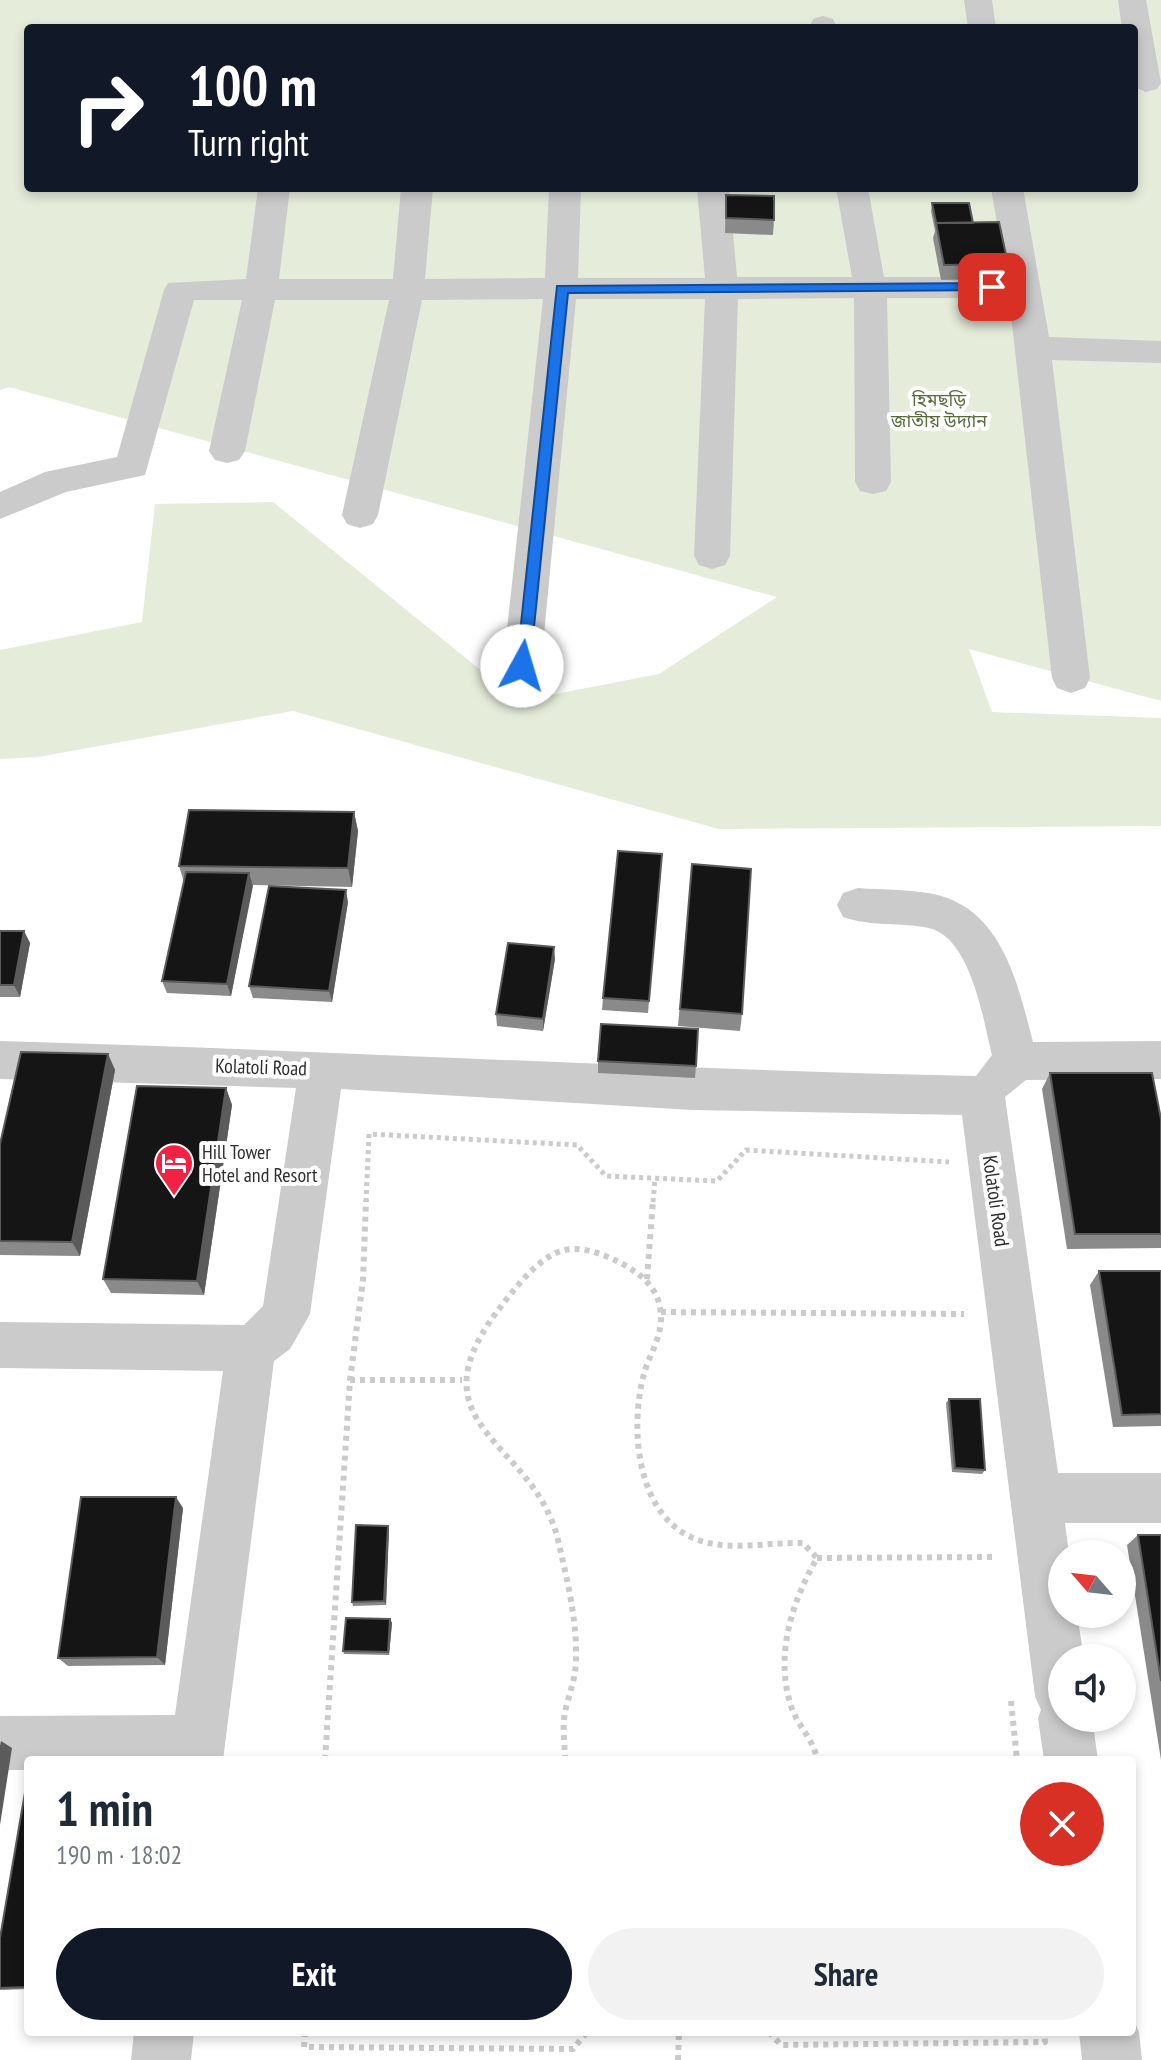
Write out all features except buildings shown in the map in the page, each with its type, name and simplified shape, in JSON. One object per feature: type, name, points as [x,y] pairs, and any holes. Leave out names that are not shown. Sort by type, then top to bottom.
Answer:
[{"type":"street","points":[[978,0],[981,24]]},
{"type":"street","points":[[1132,0],[1136,24]]},
{"type":"street","points":[[1138,33],[1147,83]]},
{"type":"street","points":[[227,451],[261,290],[273,192]]},
{"type":"street","points":[[360,515],[408,289],[417,192]]},
{"type":"street","points":[[522,666],[561,289],[565,192]]},
{"type":"street","points":[[712,556],[722,288],[713,192]]},
{"type":"street","points":[[853,192],[870,288],[873,482]]},
{"type":"street","points":[[1008,192],[1034,348],[1071,678]]},
{"type":"street","points":[[0,506],[58,481],[132,466],[180,290],[1022,287]]},
{"type":"street","points":[[1034,348],[1161,352]]},
{"type":"street","points":[[858,905],[940,913],[968,930],[984,954],[1016,1061]]},
{"type":"street","name":"Kolatoli Road","points":[[0,1060],[321,1069],[286,1314],[273,1333],[251,1348]]},
{"type":"street","points":[[321,1069],[693,1090],[982,1096],[1016,1061],[1161,1060]]},
{"type":"street","name":"Kolatoli Road","points":[[982,1096],[1055,1644]]},
{"type":"street","points":[[0,1345],[251,1348],[197,1751],[0,1743]]},
{"type":"street","points":[[1036,1498],[1161,1498]]},
{"type":"street","points":[[1067,1732],[1070,1756]]},
{"type":"street","points":[[161,2060],[164,2036]]},
{"type":"street","points":[[1109,2036],[1112,2060]]},
{"type":"path","points":[[325,1756],[350,1380],[363,1280],[369,1134],[577,1145],[606,1176],[655,1179],[717,1181],[746,1150],[959,1163]]},
{"type":"path","points":[[655,1179],[647,1279],[661,1312],[661,1329],[644,1374],[634,1418],[637,1451],[646,1481],[665,1513],[684,1533],[712,1545],[803,1543],[817,1558],[997,1557]]},
{"type":"path","points":[[565,1756],[564,1717],[575,1677],[575,1630],[554,1522],[533,1480],[488,1438],[470,1411],[462,1380],[474,1344],[511,1293],[539,1264],[563,1249],[589,1249],[647,1279]]},
{"type":"path","points":[[661,1312],[976,1314]]},
{"type":"path","points":[[350,1380],[462,1380]]},
{"type":"path","points":[[995,1542],[998,1572]]},
{"type":"path","points":[[817,1558],[798,1589],[785,1628],[785,1663],[800,1728],[817,1756]]},
{"type":"path","points":[[1011,1697],[1017,1756]]},
{"type":"path","points":[[305,2036],[304,2047],[573,2049],[584,2036]]},
{"type":"path","points":[[678,2060],[679,2036]]},
{"type":"path","points":[[773,2036],[781,2045],[1045,2042],[1044,2036]]},
{"type":"green space","name":"হিমছড়ি জাতীয় উদ্যান","points":[[0,0],[1161,0],[1161,701],[969,649],[992,712],[1161,718],[1161,826],[719,829],[293,711],[38,757],[0,759],[0,650],[142,622],[155,504],[273,502],[519,701],[659,674],[777,597],[9,387],[0,390]]},
{"type":"place","name":"Hill Tower Hotel and Resort","points":[[174,1197]]},
{"type":"route","points":[[522,666],[561,289],[992,287]]}]
